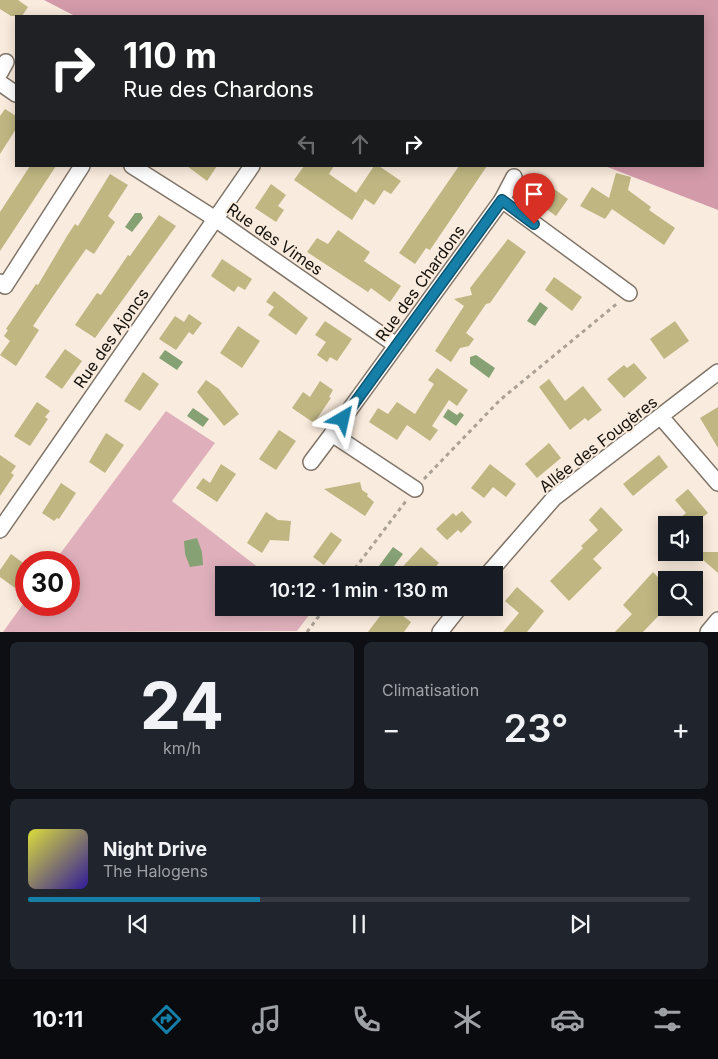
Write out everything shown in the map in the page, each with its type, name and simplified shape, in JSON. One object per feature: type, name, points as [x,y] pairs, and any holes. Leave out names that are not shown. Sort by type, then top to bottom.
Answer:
[{"type":"street","points":[[0,84],[15,93]]},
{"type":"street","points":[[2,287],[81,167]]},
{"type":"street","name":"Rue des Vimes","points":[[134,167],[214,218],[396,345]]},
{"type":"street","name":"Rue des Ajoncs","points":[[0,530],[214,218],[251,167]]},
{"type":"street","name":"Rue des Chardons","points":[[310,462],[502,200],[514,177]]},
{"type":"street","points":[[502,200],[629,294]]},
{"type":"street","name":"Allée des Fougères","points":[[496,566],[554,498],[718,372]]},
{"type":"street","points":[[661,417],[718,483]]},
{"type":"street","points":[[332,434],[415,489]]},
{"type":"street","points":[[440,632],[453,616]]},
{"type":"street","points":[[708,632],[718,620]]},
{"type":"path","points":[[357,566],[415,489],[500,400],[629,294]]},
{"type":"path","points":[[307,632],[319,616]]},
{"type":"shaded area","points":[[44,0],[718,0],[718,210],[608,167],[704,167],[704,15],[73,15]]},
{"type":"shaded area","points":[[135,213],[141,213],[143,218],[132,232],[125,227]]},
{"type":"shaded area","points":[[540,302],[548,308],[535,326],[527,321]]},
{"type":"shaded area","points":[[165,350],[183,362],[177,370],[159,358]]},
{"type":"shaded area","points":[[476,355],[495,368],[489,378],[470,364],[470,357]]},
{"type":"shaded area","points":[[193,408],[209,419],[203,427],[187,416]]},
{"type":"shaded area","points":[[448,409],[457,415],[460,412],[464,415],[456,426],[443,417]]},
{"type":"shaded area","points":[[166,411],[215,443],[172,501],[256,566],[215,566],[215,616],[308,616],[297,631],[3,632],[15,615],[80,616],[80,551],[62,551]]},
{"type":"shaded area","points":[[197,538],[202,552],[203,565],[190,567],[185,554],[184,541]]},
{"type":"shaded area","points":[[393,547],[403,554],[394,566],[379,566]]},
{"type":"building","points":[[0,0],[18,0],[28,7],[23,15],[15,16],[11,16],[0,9]]},
{"type":"building","points":[[5,109],[15,115],[15,131],[0,154],[0,116]]},
{"type":"building","points":[[29,167],[55,167],[0,251],[0,212]]},
{"type":"building","points":[[188,167],[216,167],[207,181]]},
{"type":"building","points":[[303,167],[333,167],[329,174],[365,199],[352,220],[294,180]]},
{"type":"building","points":[[373,167],[380,167],[401,181],[391,194],[384,190],[374,205],[356,193]]},
{"type":"building","points":[[458,167],[486,167],[430,250],[426,248],[415,264],[399,253]]},
{"type":"building","points":[[616,173],[631,177],[628,190],[651,207],[649,210],[675,228],[664,245],[612,209],[605,219],[580,206],[592,187],[609,198]]},
{"type":"building","points":[[110,174],[128,185],[108,216],[115,222],[94,254],[86,249],[58,289],[33,326],[39,330],[16,366],[0,355],[10,341],[4,336],[8,330],[6,329],[36,284],[38,285],[75,224],[78,226]]},
{"type":"building","points":[[542,180],[568,199],[556,216],[530,197]]},
{"type":"building","points":[[271,184],[286,195],[278,206],[284,210],[276,222],[255,208]]},
{"type":"building","points":[[159,215],[176,226],[95,338],[75,325],[97,293],[101,295],[128,255],[130,256]]},
{"type":"building","points":[[338,230],[370,252],[364,261],[401,286],[390,302],[371,288],[368,292],[307,252],[317,238],[328,244]]},
{"type":"building","points":[[508,239],[526,252],[466,333],[474,339],[469,346],[460,348],[451,362],[435,351],[464,306],[454,299],[472,295],[470,288]]},
{"type":"building","points":[[222,259],[252,279],[245,290],[238,286],[234,292],[211,276]]},
{"type":"building","points":[[554,277],[582,297],[572,311],[545,290]]},
{"type":"building","points":[[274,291],[308,318],[296,335],[268,315],[274,307],[266,302]]},
{"type":"building","points":[[189,314],[202,323],[193,335],[189,332],[176,350],[159,339],[175,316],[184,322]]},
{"type":"building","points":[[325,321],[352,339],[337,361],[330,357],[327,362],[317,355],[326,342],[315,335]]},
{"type":"building","points":[[675,321],[689,341],[664,359],[650,339]]},
{"type":"building","points":[[238,326],[260,341],[242,368],[220,353]]},
{"type":"building","points":[[65,349],[82,361],[62,389],[45,377]]},
{"type":"building","points":[[634,363],[647,378],[624,398],[607,379],[624,365],[627,368]]},
{"type":"building","points":[[437,368],[468,390],[457,406],[449,400],[432,426],[438,430],[430,441],[407,425],[397,440],[369,422],[378,408],[388,414],[397,402],[415,414],[434,384],[428,380]]},
{"type":"building","points":[[143,372],[159,384],[140,411],[124,401]]},
{"type":"building","points":[[549,379],[565,401],[583,386],[602,410],[588,421],[585,418],[570,430],[539,387]]},
{"type":"building","points":[[206,380],[219,389],[239,414],[224,426],[197,392]]},
{"type":"building","points":[[320,381],[333,390],[329,397],[331,398],[314,423],[292,408],[303,392],[310,397]]},
{"type":"building","points":[[37,402],[50,411],[45,417],[48,419],[30,446],[14,436]]},
{"type":"building","points":[[718,407],[718,448],[700,418]]},
{"type":"building","points":[[279,430],[296,441],[276,470],[259,459]]},
{"type":"building","points":[[106,433],[124,445],[105,473],[89,462]]},
{"type":"building","points":[[549,443],[561,458],[537,478],[525,464]]},
{"type":"building","points":[[0,455],[16,466],[11,473],[14,475],[0,496]]},
{"type":"building","points":[[659,455],[668,467],[633,496],[623,484]]},
{"type":"building","points":[[221,464],[236,474],[217,502],[196,488],[203,478],[210,483]]},
{"type":"building","points":[[490,464],[516,484],[506,497],[493,487],[484,498],[471,488]]},
{"type":"building","points":[[360,482],[362,490],[374,502],[365,516],[324,489]]},
{"type":"building","points":[[61,483],[76,493],[59,519],[57,518],[54,521],[42,513]]},
{"type":"building","points":[[688,489],[708,513],[703,517],[682,516],[686,513],[675,500]]},
{"type":"building","points":[[601,507],[623,530],[593,559],[602,568],[569,601],[550,581],[598,530],[589,520]]},
{"type":"building","points":[[462,511],[472,522],[461,533],[458,530],[447,540],[436,529],[453,513],[456,516]]},
{"type":"building","points":[[266,512],[278,520],[291,521],[289,541],[270,540],[262,553],[247,543]]},
{"type":"building","points":[[331,532],[342,540],[324,565],[313,557]]},
{"type":"building","points":[[421,547],[439,563],[436,566],[403,566]]},
{"type":"building","points":[[703,552],[718,552],[718,573],[703,560]]},
{"type":"building","points":[[11,554],[15,557],[15,588],[0,577],[0,570]]},
{"type":"building","points":[[653,572],[658,577],[658,616],[643,632],[615,632],[632,614],[623,605]]},
{"type":"building","points":[[517,587],[544,611],[527,632],[503,632],[519,613],[505,601]]},
{"type":"building","points":[[380,616],[403,616],[411,622],[404,632],[368,632]]},
{"type":"route","points":[[343,419],[502,200],[534,224]]}]
